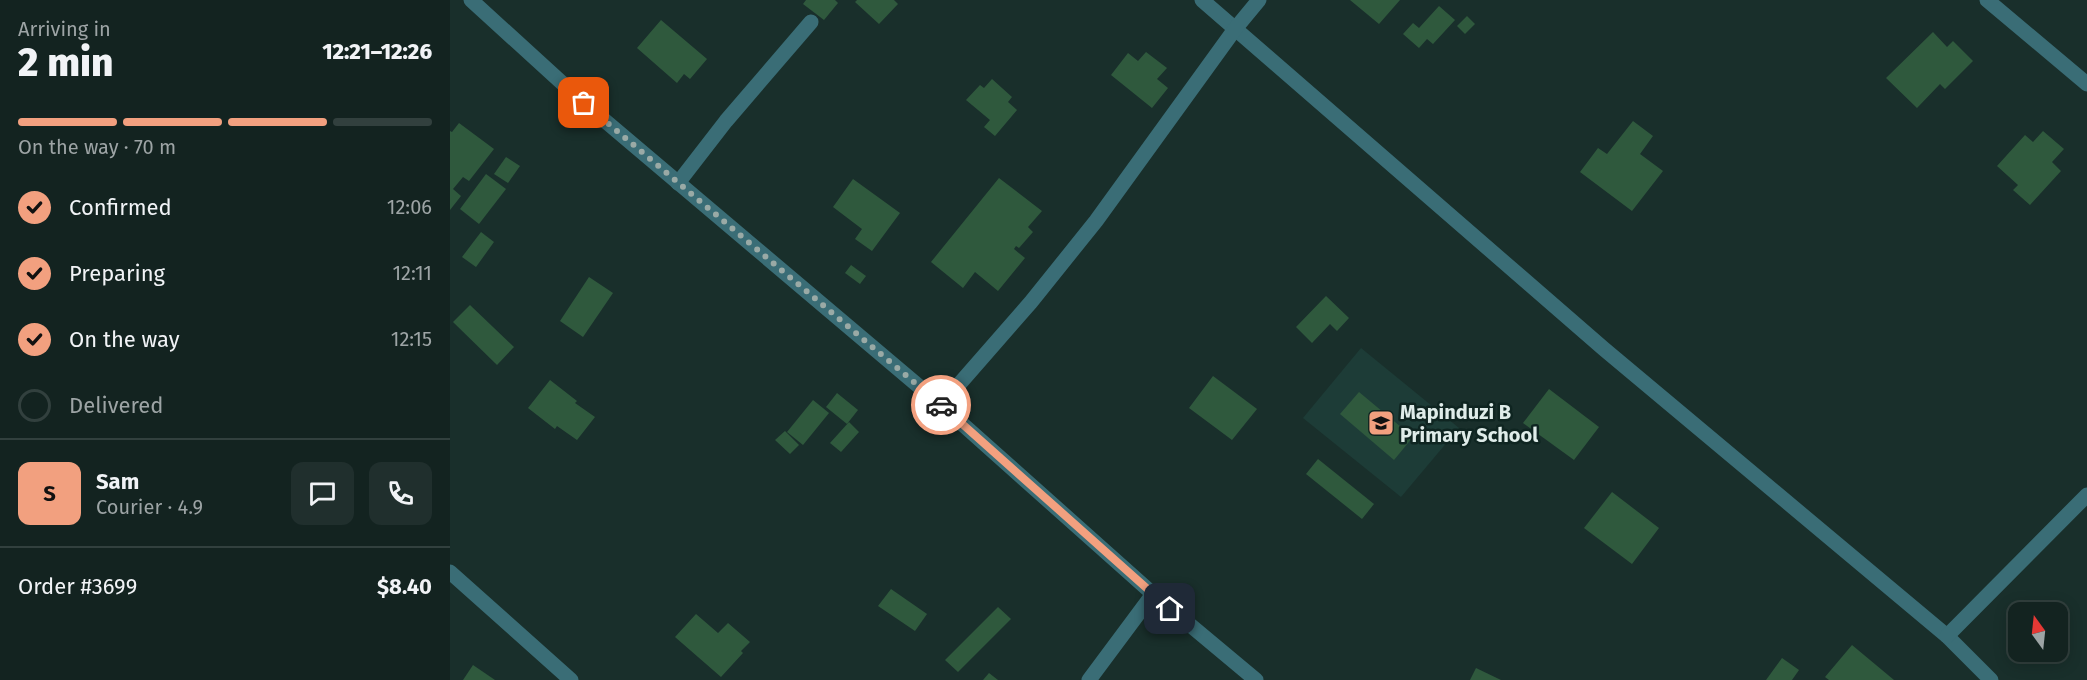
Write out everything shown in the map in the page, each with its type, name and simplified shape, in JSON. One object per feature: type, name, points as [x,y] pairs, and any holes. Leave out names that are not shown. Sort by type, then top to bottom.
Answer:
[{"type":"street","points":[[471,0],[584,103],[941,405],[1153,594],[1256,680]]},
{"type":"street","points":[[1202,0],[1604,349],[1947,636],[1991,680]]},
{"type":"street","points":[[941,405],[1031,302],[1096,221],[1235,28],[1259,0]]},
{"type":"street","points":[[1987,0],[2087,84]]},
{"type":"street","points":[[678,183],[726,121],[811,22]]},
{"type":"street","points":[[1947,636],[2087,495]]},
{"type":"street","points":[[450,572],[571,680]]},
{"type":"street","points":[[1089,680],[1153,594]]},
{"type":"shaded area","name":"Mapinduzi B Primary School","points":[[1361,348],[1459,428],[1401,497],[1303,418]]},
{"type":"building","points":[[806,0],[835,0],[838,3],[824,20],[803,4]]},
{"type":"building","points":[[857,0],[894,0],[898,4],[879,24],[855,2]]},
{"type":"building","points":[[1350,0],[1400,0],[1379,24]]},
{"type":"building","points":[[1439,6],[1455,20],[1433,44],[1427,39],[1419,48],[1403,34],[1413,23],[1419,28]]},
{"type":"building","points":[[1467,16],[1475,24],[1465,34],[1457,26]]},
{"type":"building","points":[[661,20],[707,59],[690,79],[684,74],[677,83],[637,48]]},
{"type":"building","points":[[1933,32],[1947,47],[1953,41],[1973,61],[1945,89],[1940,84],[1917,108],[1886,78]]},
{"type":"building","points":[[1146,52],[1167,68],[1157,79],[1168,88],[1152,108],[1111,75],[1128,53],[1138,61]]},
{"type":"building","points":[[992,79],[1012,97],[1008,102],[1017,110],[995,136],[984,127],[990,120],[966,100],[980,85],[984,88]]},
{"type":"building","points":[[1633,121],[1653,136],[1640,154],[1663,171],[1632,211],[1580,172],[1598,148],[1607,154]]},
{"type":"building","points":[[459,123],[494,149],[469,181],[463,177],[453,189],[461,196],[450,210],[450,131],[452,132]]},
{"type":"building","points":[[2043,131],[2064,149],[2052,162],[2061,171],[2030,205],[2013,190],[2018,185],[1997,166],[2025,135],[2033,142]]},
{"type":"building","points":[[506,157],[520,166],[508,183],[494,174]]},
{"type":"building","points":[[486,174],[506,189],[479,224],[460,209]]},
{"type":"building","points":[[999,178],[1042,211],[1028,227],[1033,232],[1019,248],[1016,246],[1014,249],[1025,258],[998,291],[975,272],[963,288],[931,262]]},
{"type":"building","points":[[853,179],[900,213],[872,251],[855,239],[862,229],[833,207]]},
{"type":"building","points":[[481,232],[494,242],[476,267],[462,257]]},
{"type":"building","points":[[851,265],[866,276],[860,284],[845,273]]},
{"type":"building","points":[[589,277],[613,293],[583,337],[560,321]]},
{"type":"building","points":[[1326,296],[1349,318],[1337,331],[1330,324],[1312,343],[1296,327]]},
{"type":"building","points":[[470,305],[514,347],[497,365],[453,322]]},
{"type":"building","points":[[1213,376],[1257,409],[1232,440],[1189,408]]},
{"type":"building","points":[[550,380],[577,401],[575,403],[595,417],[577,440],[557,426],[555,429],[528,408]]},
{"type":"building","points":[[1549,389],[1599,427],[1574,460],[1523,423]]},
{"type":"building","points":[[1359,392],[1413,437],[1394,460],[1340,414]]},
{"type":"building","points":[[837,393],[858,410],[847,424],[826,407]]},
{"type":"building","points":[[813,400],[829,413],[803,445],[787,432]]},
{"type":"building","points":[[849,422],[859,432],[841,452],[830,443]]},
{"type":"building","points":[[785,431],[799,445],[790,454],[775,440]]},
{"type":"building","points":[[1318,459],[1374,504],[1362,519],[1306,474]]},
{"type":"building","points":[[1612,492],[1659,528],[1632,564],[1584,528]]},
{"type":"building","points":[[891,589],[927,614],[915,631],[878,606]]},
{"type":"building","points":[[998,607],[1011,619],[958,672],[945,660]]},
{"type":"building","points":[[696,614],[718,633],[728,623],[750,642],[721,677],[675,637]]},
{"type":"building","points":[[1852,645],[1894,680],[1829,680],[1825,677]]},
{"type":"building","points":[[1782,658],[1799,670],[1792,680],[1766,680]]},
{"type":"building","points":[[473,665],[495,680],[463,680]]},
{"type":"building","points":[[1476,668],[1501,680],[1470,680]]},
{"type":"building","points":[[989,673],[998,680],[983,680]]},
{"type":"way so far","points":[[584,103],[941,405]]},
{"type":"place","name":"Mapinduzi B Primary School","points":[[1381,423]]},
{"type":"route","points":[[941,405],[1170,609]]}]
